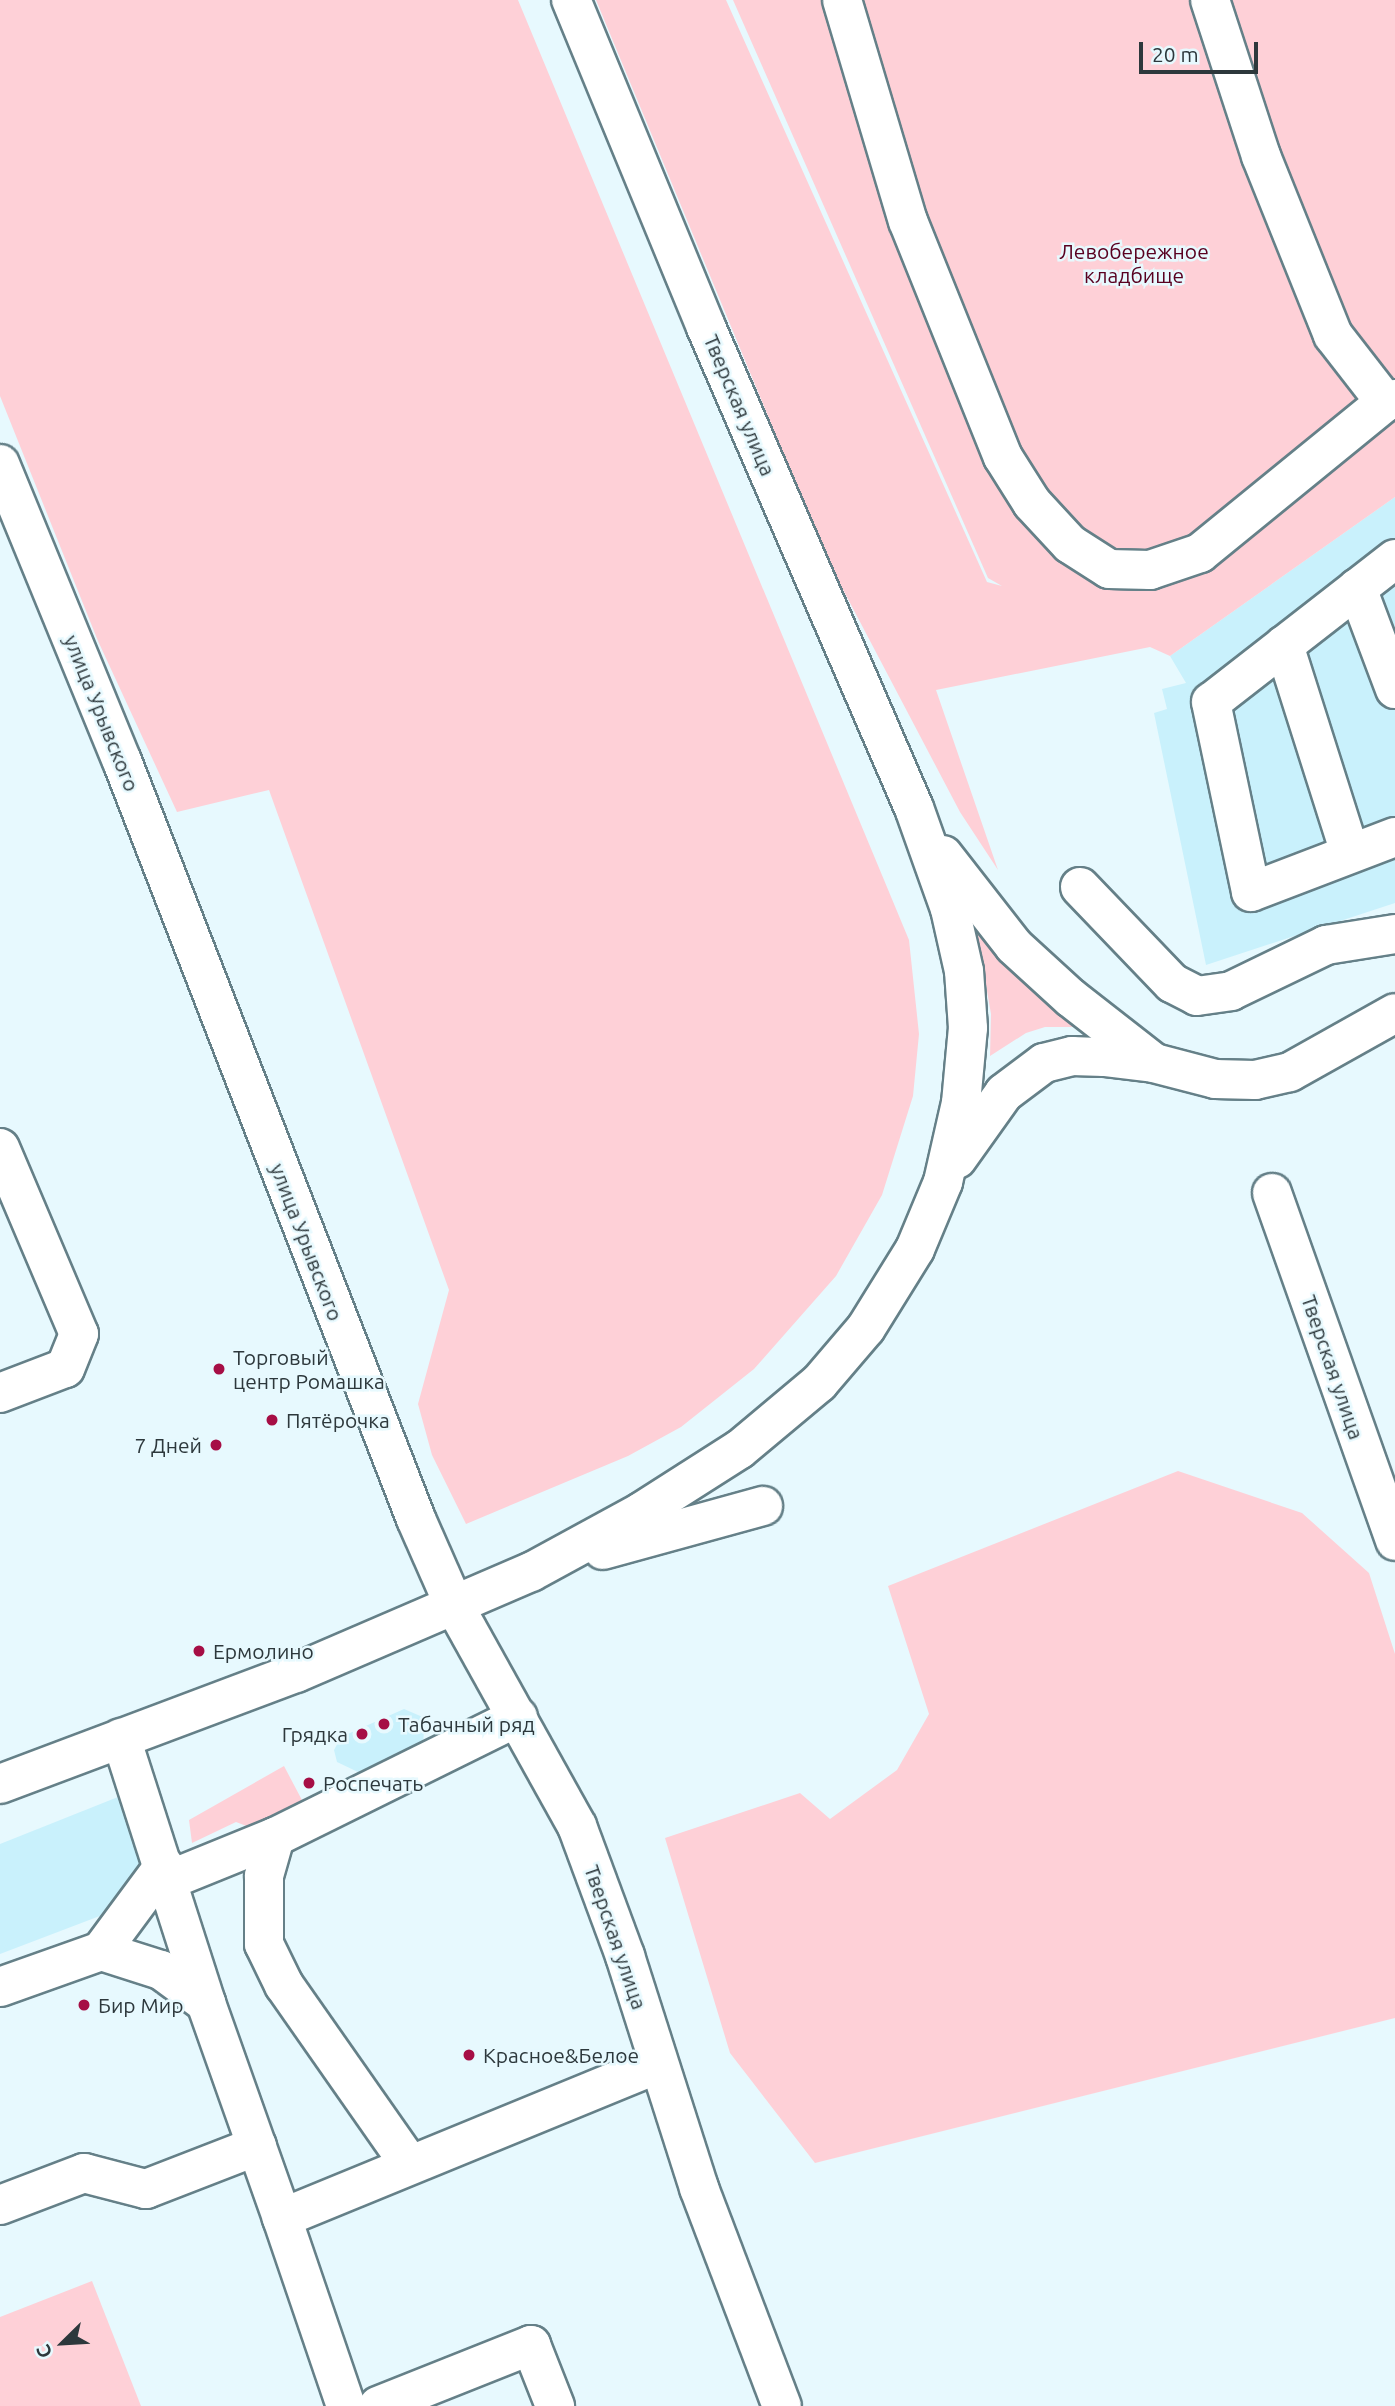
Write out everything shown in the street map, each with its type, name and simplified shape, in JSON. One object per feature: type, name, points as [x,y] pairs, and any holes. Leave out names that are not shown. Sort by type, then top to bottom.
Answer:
[{"type":"street","name":"Тверская улица","points":[[571,0],[705,327],[914,808]]},
{"type":"street","points":[[842,0],[908,221],[1003,457],[1032,503],[1070,544],[1109,569],[1150,570],[1200,553],[1390,401],[1334,335],[1261,156],[1210,0]]},
{"type":"street","name":"улица Урывского","points":[[0,464],[122,761],[223,1029],[454,1605]]},
{"type":"street","points":[[1395,559],[1211,702],[1251,892],[1395,837]]},
{"type":"street","points":[[1357,589],[1395,689]]},
{"type":"street","points":[[1284,645],[1350,853]]},
{"type":"street","points":[[914,808],[943,856],[1014,946],[1071,998],[1154,1063]]},
{"type":"street","points":[[0,1784],[296,1673],[544,1566],[740,1449],[819,1383],[891,1290],[915,1249],[943,1182],[961,1103],[968,999],[950,909],[914,808]]},
{"type":"street","points":[[1080,887],[1172,983],[1197,996],[1231,991],[1338,942],[1395,934]]},
{"type":"street","points":[[943,1182],[1004,1093],[1044,1063],[1072,1056],[1154,1063],[1215,1079],[1255,1080],[1301,1067],[1395,1013]]},
{"type":"street","points":[[0,1148],[79,1334],[65,1368],[0,1393]]},
{"type":"street","name":"Тверская улица","points":[[1272,1192],[1395,1541]]},
{"type":"street","points":[[544,1566],[763,1506]]},
{"type":"street","name":"Тверская улица","points":[[454,1605],[577,1826],[625,1956],[657,2064],[782,2406]]},
{"type":"street","points":[[0,1987],[101,1951],[167,1873],[275,1837],[518,1717]]},
{"type":"street","points":[[121,1738],[167,1873],[206,2003],[346,2406]]},
{"type":"street","points":[[275,1837],[264,1876],[264,1944],[284,1985],[408,2162]]},
{"type":"street","points":[[101,1951],[161,1970],[206,2003]]},
{"type":"street","points":[[282,2218],[408,2162],[657,2064]]},
{"type":"street","points":[[0,2205],[84,2173],[146,2189],[257,2146]]},
{"type":"street","points":[[378,2406],[531,2345],[555,2406]]},
{"type":"shaded area","points":[[1395,497],[1395,903],[1206,965],[1154,713],[1167,709],[1162,689],[1186,683],[1170,656]]},
{"type":"shaded area","points":[[404,1709],[425,1718],[423,1744],[358,1772],[337,1762],[334,1750],[341,1737]]},
{"type":"shaded area","points":[[123,1795],[148,1858],[105,1914],[0,1954],[0,1844]]},
{"type":"green space","points":[[0,0],[518,0],[909,940],[919,1034],[913,1096],[882,1195],[836,1276],[754,1369],[681,1427],[628,1456],[466,1524],[432,1455],[418,1404],[449,1290],[269,790],[177,812],[98,641],[0,396]]},
{"type":"green space","name":"Левобережное кладбище","points":[[596,0],[726,0],[987,582],[1002,586],[988,578],[733,0],[1395,0],[1395,497],[1170,656],[1150,647],[936,690],[998,870],[960,812],[828,561]]},
{"type":"green space","points":[[976,927],[1081,1027],[1045,1027],[1026,1033],[990,1056],[991,1014]]},
{"type":"green space","points":[[1178,1471],[1302,1513],[1369,1573],[1395,1654],[1395,2018],[815,2163],[730,2053],[665,1838],[800,1793],[830,1819],[897,1770],[929,1714],[888,1586]]},
{"type":"green space","points":[[284,1766],[303,1802],[249,1827],[236,1822],[192,1843],[189,1820]]},
{"type":"green space","points":[[92,2281],[141,2406],[0,2406],[0,2317]]},
{"type":"place","name":"Торговый центр Ромашка","points":[[219,1369]]},
{"type":"place","name":"Пятёрочка","points":[[272,1420]]},
{"type":"place","name":"7 Дней","points":[[216,1445]]},
{"type":"place","name":"Ермолино","points":[[199,1651]]},
{"type":"place","name":"Табачный ряд","points":[[384,1724]]},
{"type":"place","name":"Грядка","points":[[362,1734]]},
{"type":"place","name":"Роспечать","points":[[309,1783]]},
{"type":"place","name":"Бир Мир","points":[[84,2005]]},
{"type":"place","name":"Красное&Белое","points":[[469,2055]]}]
